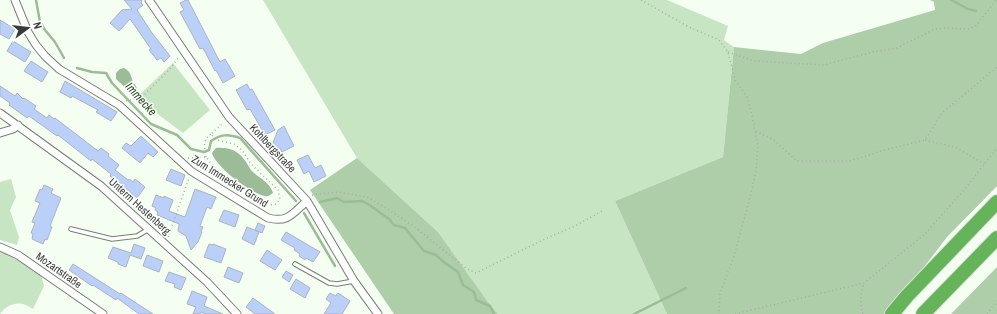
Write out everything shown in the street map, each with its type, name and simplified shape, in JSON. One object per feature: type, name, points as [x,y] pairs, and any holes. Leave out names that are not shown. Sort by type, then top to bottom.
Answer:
[{"type":"highway","points":[[892,314],[906,296],[997,202]]},
{"type":"highway","points":[[923,314],[997,238]]},
{"type":"street","name":"Zum Immecker Grund","points":[[15,0],[28,32],[45,56],[59,69],[119,105],[191,171],[268,218],[282,220],[305,199]]},
{"type":"street","name":"Kohlbergstraße","points":[[149,0],[229,117],[305,199],[354,281],[378,314]]},
{"type":"street","name":"Unterm Hestenberg","points":[[0,113],[101,186],[166,243],[207,282],[237,314]]},
{"type":"street","points":[[0,133],[13,129],[18,125]]},
{"type":"street","name":"Mozartstraße","points":[[0,247],[18,255],[103,314]]},
{"type":"lane","points":[[71,229],[112,239],[137,236],[150,229]]},
{"type":"lane","points":[[295,264],[329,283],[337,284],[354,281]]},
{"type":"path","points":[[641,0],[689,27],[719,40],[728,52],[735,80],[747,97],[756,131],[758,146],[756,172],[734,256],[720,294],[719,314]]},
{"type":"path","points":[[728,52],[754,61],[823,65],[873,52],[896,48],[935,29],[969,29],[976,26],[996,0]]},
{"type":"path","points":[[126,102],[139,98],[145,94],[168,71],[179,57]]},
{"type":"path","points":[[925,140],[942,113],[997,68]]},
{"type":"path","points":[[211,134],[217,140],[234,144],[242,150],[251,164],[278,190],[280,199],[276,204],[270,205],[261,201],[224,177],[206,157],[204,143],[206,138],[229,117]]},
{"type":"path","points":[[756,131],[774,140],[797,161],[850,161],[881,151],[925,140],[955,146],[985,164]]},
{"type":"path","points":[[735,314],[864,283],[924,235],[963,191],[997,148]]},
{"type":"path","points":[[181,162],[188,158],[206,157]]},
{"type":"path","points":[[166,243],[191,171]]},
{"type":"path","points":[[305,199],[338,192],[367,197],[416,228],[467,269],[476,272],[575,226],[602,211]]},
{"type":"path","points":[[862,314],[860,298],[864,283]]},
{"type":"path","points":[[987,314],[997,302]]},
{"type":"shaded area","points":[[263,0],[667,0],[728,26],[724,40],[734,47],[723,157],[615,201],[667,314],[498,314],[438,232],[357,158]]},
{"type":"shaded area","points":[[930,0],[997,0],[997,186],[947,237],[888,314],[667,314],[615,201],[723,157],[734,47],[801,54],[823,43],[935,10],[934,2]]},
{"type":"shaded area","points":[[173,63],[210,110],[183,133],[136,98]]},
{"type":"shaded area","points":[[124,68],[129,72],[136,86],[137,89],[134,92],[129,91],[116,79],[116,73],[120,69]]},
{"type":"shaded area","points":[[216,148],[225,148],[237,152],[253,172],[268,184],[273,193],[269,196],[259,194],[234,179],[220,165],[212,153]]},
{"type":"shaded area","points":[[357,158],[438,232],[498,314],[394,314],[310,190]]},
{"type":"shaded area","points":[[11,179],[16,197],[10,210],[19,237],[17,245],[0,240],[0,182]]},
{"type":"shaded area","points":[[0,253],[9,255],[41,274],[44,286],[33,309],[20,303],[7,307],[0,314]]},
{"type":"shaded area","points":[[997,267],[997,314],[951,314]]},
{"type":"building","points":[[124,0],[142,0],[141,3],[143,5],[137,10],[152,33],[170,56],[164,62],[161,58],[157,60],[149,50],[151,49],[130,19],[119,31],[110,23],[122,10],[132,9]]},
{"type":"building","points":[[188,0],[220,62],[225,59],[235,76],[223,83],[203,48],[200,49],[180,12],[184,10],[180,3]]},
{"type":"building","points":[[0,20],[15,29],[9,39],[0,34]]},
{"type":"building","points":[[13,41],[31,52],[25,62],[7,51]]},
{"type":"building","points":[[31,61],[48,72],[42,82],[24,71]]},
{"type":"building","points":[[65,81],[117,112],[111,121],[96,112],[98,110],[72,96],[71,98],[60,92]]},
{"type":"building","points":[[247,84],[250,90],[252,89],[275,130],[265,135],[250,109],[247,110],[236,90]]},
{"type":"building","points":[[0,86],[15,96],[17,93],[23,99],[24,98],[36,106],[34,109],[47,118],[49,115],[54,119],[55,118],[98,151],[101,148],[109,154],[108,156],[119,165],[115,170],[128,180],[129,179],[133,182],[135,179],[145,187],[137,198],[92,159],[91,161],[58,135],[57,136],[29,116],[27,118],[9,105],[10,103],[0,96]]},
{"type":"building","points":[[284,126],[294,146],[282,152],[280,148],[274,151],[272,145],[278,130]]},
{"type":"building","points":[[141,136],[158,152],[153,157],[148,153],[140,163],[122,148],[126,143],[131,146]]},
{"type":"building","points":[[308,155],[315,168],[321,165],[326,176],[314,182],[309,171],[304,174],[297,160]]},
{"type":"building","points":[[171,169],[185,175],[181,186],[166,180]]},
{"type":"building","points":[[44,185],[53,189],[51,193],[61,198],[50,226],[52,227],[47,240],[45,239],[43,244],[32,239],[33,234],[31,233],[35,223],[32,222],[40,203],[35,201],[40,189],[42,190]]},
{"type":"building","points":[[195,189],[216,197],[211,209],[207,207],[200,226],[203,227],[202,232],[198,242],[191,250],[186,236],[178,231],[179,224],[157,215],[158,212],[155,210],[156,208],[152,206],[156,195],[164,198],[164,196],[173,200],[169,211],[185,217]]},
{"type":"building","points":[[224,210],[239,215],[235,227],[219,221]]},
{"type":"building","points":[[258,223],[265,226],[262,233],[255,230]]},
{"type":"building","points":[[247,227],[259,232],[254,245],[242,239]]},
{"type":"building","points":[[286,232],[320,252],[313,262],[306,258],[305,260],[299,256],[300,254],[294,250],[295,248],[281,240]]},
{"type":"building","points":[[134,244],[145,248],[141,259],[130,255],[126,267],[108,258],[113,247],[131,253]]},
{"type":"building","points":[[209,244],[226,249],[221,263],[204,257]]},
{"type":"building","points":[[267,250],[282,260],[275,270],[260,261]]},
{"type":"building","points":[[147,255],[163,261],[159,272],[143,266]]},
{"type":"building","points":[[73,264],[153,314],[139,314],[117,298],[116,300],[93,285],[92,286],[69,270]]},
{"type":"building","points":[[228,267],[243,273],[239,283],[224,277]]},
{"type":"building","points":[[286,271],[293,275],[289,282],[282,277]]},
{"type":"building","points":[[169,272],[186,278],[181,290],[174,287],[175,284],[165,281]]},
{"type":"building","points":[[296,279],[310,288],[305,298],[290,289]]},
{"type":"building","points":[[192,291],[207,297],[204,306],[223,314],[205,314],[201,312],[200,314],[193,314],[196,307],[187,304]]},
{"type":"building","points":[[330,293],[336,296],[338,293],[350,301],[342,314],[324,314],[331,303],[326,299]]},
{"type":"building","points":[[253,298],[275,314],[255,314],[246,307]]},
{"type":"waterway","name":"Immecke","points":[[36,0],[40,22],[55,42],[64,58]]},
{"type":"waterway","points":[[951,0],[968,9],[976,11]]},
{"type":"waterway","name":"Immecke","points":[[77,68],[92,72],[106,73],[112,83],[151,124],[177,135],[191,149],[204,152],[209,150],[211,141],[221,136],[228,135],[240,138],[296,201]]},
{"type":"waterway","name":"Immecke","points":[[320,202],[337,198],[344,202],[362,201],[368,204],[389,219],[394,225],[405,228],[424,251],[436,255],[458,272],[463,285],[474,292],[476,300],[490,306],[494,314]]},
{"type":"waterway","points":[[304,213],[335,266]]},
{"type":"waterway","points":[[634,314],[686,288]]}]
